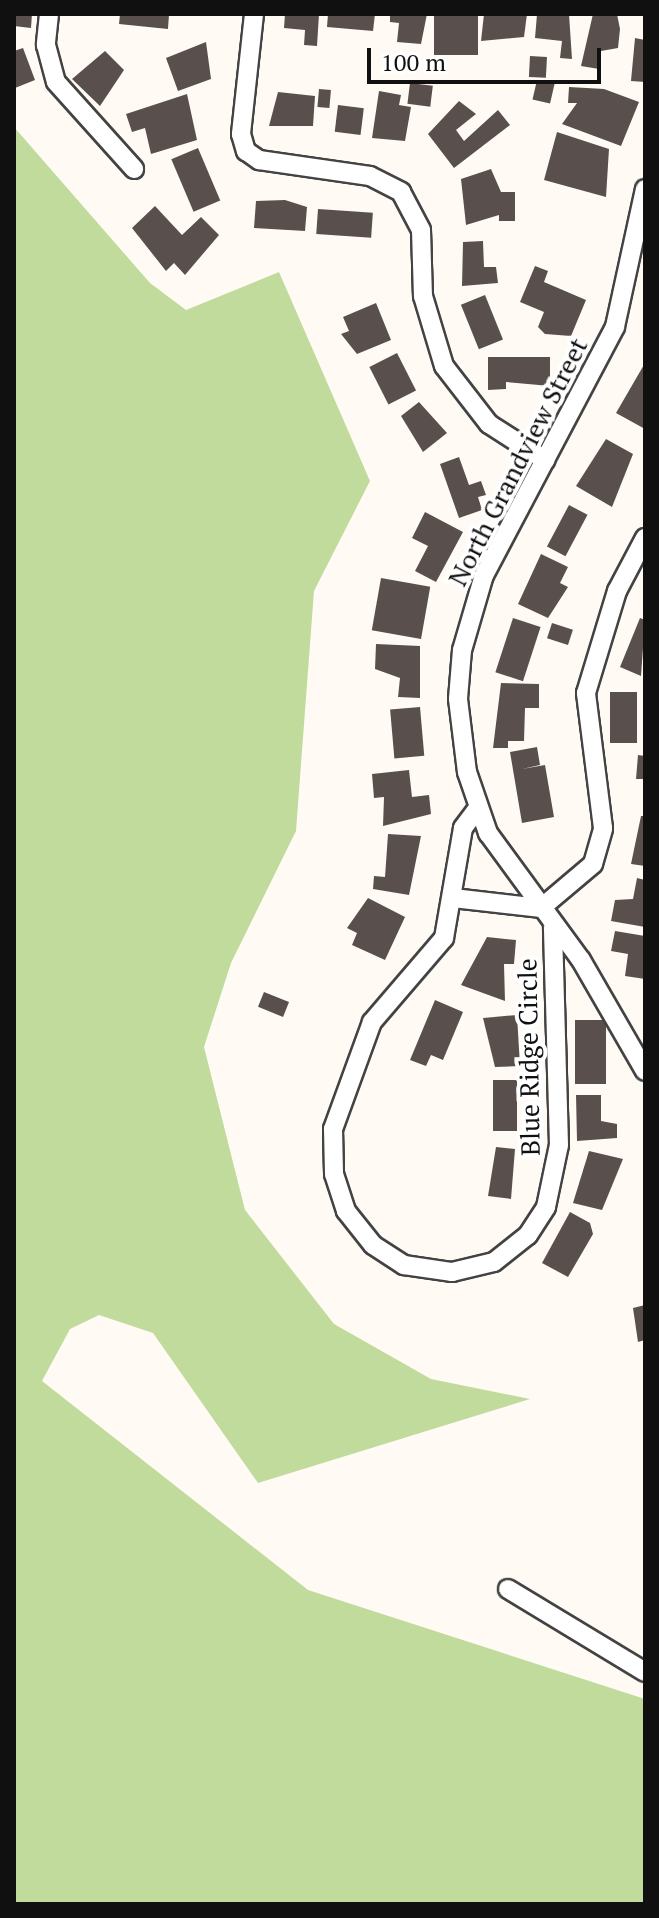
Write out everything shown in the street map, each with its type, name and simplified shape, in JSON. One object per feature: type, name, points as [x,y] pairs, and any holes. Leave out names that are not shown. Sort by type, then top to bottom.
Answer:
[{"type":"street","points":[[49,14],[46,45],[56,82],[134,169]]},
{"type":"street","points":[[254,14],[241,134],[246,151],[259,160],[370,176],[401,192],[421,230],[423,296],[444,366],[489,424],[545,460]]},
{"type":"street","name":"North Grandview Street","points":[[645,189],[615,327],[484,575],[462,650],[462,748],[478,808],[553,927],[581,960],[645,1071]]},
{"type":"street","points":[[478,808],[463,828],[453,898],[541,908],[581,878],[602,846],[586,693],[617,591],[645,538]]},
{"type":"street","name":"Blue Ridge Circle","points":[[453,898],[438,947],[362,1039],[333,1129],[334,1174],[346,1211],[373,1245],[411,1267],[452,1272],[494,1262],[528,1235],[546,1207],[559,1145],[553,927]]},
{"type":"street","points":[[508,1589],[645,1672]]},
{"type":"green space","points":[[14,127],[150,283],[186,310],[279,272],[370,481],[314,591],[296,831],[231,963],[204,1047],[245,1210],[334,1324],[431,1379],[530,1399],[258,1483],[153,1333],[99,1315],[70,1329],[42,1381],[308,1590],[645,1699],[645,1904],[14,1904]]},
{"type":"building","points":[[14,14],[32,14],[31,28],[14,26]]},
{"type":"building","points":[[120,14],[169,14],[168,29],[119,24]]},
{"type":"building","points":[[285,14],[319,14],[317,46],[304,45],[305,30],[284,28]]},
{"type":"building","points":[[328,14],[375,14],[373,31],[327,27]]},
{"type":"building","points":[[390,14],[427,14],[421,44],[397,42],[399,23],[390,22]]},
{"type":"building","points":[[434,14],[478,14],[478,55],[434,55]]},
{"type":"building","points":[[484,14],[527,14],[524,37],[481,41]]},
{"type":"building","points":[[537,14],[569,14],[572,59],[560,58],[562,41],[535,38]]},
{"type":"building","points":[[593,14],[617,14],[620,29],[618,48],[601,51],[599,69],[581,66]]},
{"type":"building","points":[[635,38],[645,40],[645,82],[631,81]]},
{"type":"building","points":[[206,42],[211,79],[178,91],[166,58]]},
{"type":"building","points":[[23,48],[35,80],[15,88],[14,51]]},
{"type":"building","points":[[105,51],[124,70],[100,106],[72,79]]},
{"type":"building","points":[[530,56],[547,57],[546,78],[529,77]]},
{"type":"building","points":[[537,80],[555,84],[550,104],[533,99]]},
{"type":"building","points":[[410,83],[433,86],[430,107],[407,104]]},
{"type":"building","points":[[569,87],[604,89],[639,102],[621,146],[562,124],[577,103],[568,103]]},
{"type":"building","points":[[319,89],[331,90],[329,108],[317,107]]},
{"type":"building","points":[[379,91],[401,95],[399,105],[411,107],[405,141],[372,138]]},
{"type":"building","points":[[278,92],[315,96],[313,126],[269,126]]},
{"type":"building","points":[[187,94],[197,140],[151,154],[145,128],[132,132],[126,114]]},
{"type":"building","points":[[459,101],[476,114],[456,130],[464,141],[498,110],[510,125],[454,168],[428,134]]},
{"type":"building","points":[[338,105],[364,108],[361,135],[335,132]]},
{"type":"building","points":[[557,132],[609,149],[606,197],[544,180]]},
{"type":"building","points":[[198,148],[220,200],[194,212],[171,159]]},
{"type":"building","points":[[491,169],[501,192],[515,192],[515,221],[499,221],[499,215],[466,225],[461,179]]},
{"type":"building","points":[[285,200],[307,207],[305,231],[254,228],[256,201]]},
{"type":"building","points":[[155,206],[182,235],[201,217],[219,235],[185,275],[174,263],[166,271],[132,228]]},
{"type":"building","points":[[318,209],[373,213],[371,238],[316,234]]},
{"type":"building","points":[[483,241],[484,267],[496,267],[498,283],[462,286],[463,242]]},
{"type":"building","points":[[535,266],[548,271],[544,282],[586,300],[571,336],[545,334],[538,327],[544,312],[520,302]]},
{"type":"building","points":[[485,295],[503,340],[479,349],[461,305]]},
{"type":"building","points":[[376,303],[391,340],[357,354],[341,334],[349,331],[343,317]]},
{"type":"building","points":[[397,353],[416,390],[388,404],[369,367]]},
{"type":"building","points":[[488,357],[550,357],[550,386],[506,382],[506,389],[488,390]]},
{"type":"building","points":[[645,363],[645,429],[616,413]]},
{"type":"building","points":[[419,402],[447,433],[423,452],[401,416]]},
{"type":"building","points":[[606,439],[633,454],[612,507],[576,486]]},
{"type":"building","points":[[459,457],[469,485],[481,481],[486,495],[478,497],[482,510],[459,518],[440,464]]},
{"type":"building","points":[[569,505],[588,515],[565,556],[547,546]]},
{"type":"building","points":[[425,512],[463,532],[436,582],[415,571],[428,546],[412,538]]},
{"type":"building","points":[[541,554],[568,567],[560,583],[568,587],[548,618],[518,604]]},
{"type":"building","points":[[381,578],[430,587],[421,639],[372,630]]},
{"type":"building","points":[[513,618],[541,627],[523,681],[495,672]]},
{"type":"building","points":[[640,618],[645,620],[641,676],[620,667]]},
{"type":"building","points":[[552,623],[573,630],[568,645],[547,638]]},
{"type":"building","points":[[376,644],[420,646],[420,698],[398,697],[400,678],[375,669]]},
{"type":"building","points":[[501,683],[539,684],[539,708],[525,708],[524,741],[508,741],[508,748],[493,748]]},
{"type":"building","points":[[610,692],[637,692],[637,743],[610,743]]},
{"type":"building","points":[[420,707],[424,756],[394,758],[390,710]]},
{"type":"building","points":[[537,747],[540,765],[522,769],[545,765],[554,817],[522,823],[510,752]]},
{"type":"building","points":[[638,755],[645,756],[645,779],[636,779]]},
{"type":"building","points":[[409,770],[412,797],[429,795],[431,814],[383,826],[384,797],[374,798],[372,774]]},
{"type":"building","points":[[641,816],[645,816],[645,866],[631,864]]},
{"type":"building","points":[[388,834],[421,836],[409,895],[373,889],[374,876],[385,877]]},
{"type":"building","points":[[637,878],[645,880],[645,927],[611,921],[615,900],[633,899]]},
{"type":"building","points":[[368,898],[405,917],[385,960],[352,945],[357,933],[347,928]]},
{"type":"building","points":[[615,931],[645,936],[645,979],[625,976],[628,954],[611,951]]},
{"type":"building","points":[[487,937],[516,940],[514,964],[504,964],[505,1001],[461,985]]},
{"type":"building","points":[[264,992],[289,1002],[283,1017],[258,1007]]},
{"type":"building","points":[[435,1000],[463,1012],[443,1060],[431,1055],[426,1066],[410,1060]]},
{"type":"building","points":[[517,1015],[520,1066],[495,1067],[483,1018]]},
{"type":"building","points":[[575,1020],[606,1020],[606,1084],[575,1084]]},
{"type":"building","points":[[493,1080],[517,1080],[517,1131],[493,1131]]},
{"type":"building","points":[[576,1095],[601,1095],[601,1121],[617,1124],[617,1138],[577,1141]]},
{"type":"building","points":[[496,1147],[515,1149],[511,1199],[488,1196]]},
{"type":"building","points":[[589,1151],[623,1159],[602,1210],[573,1203]]},
{"type":"building","points":[[570,1212],[590,1223],[593,1234],[568,1277],[542,1263]]},
{"type":"building","points":[[645,1305],[645,1340],[638,1342],[633,1308]]}]
